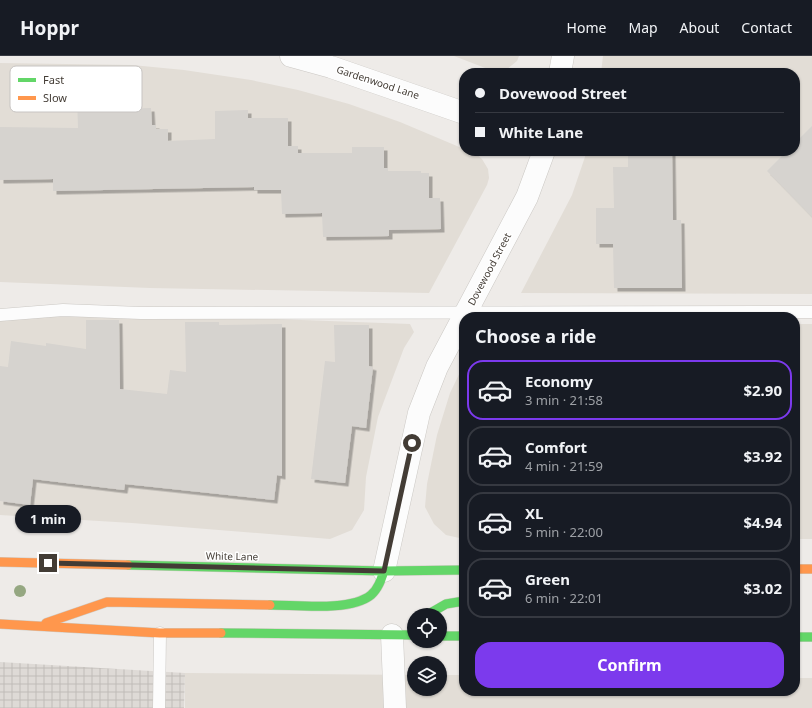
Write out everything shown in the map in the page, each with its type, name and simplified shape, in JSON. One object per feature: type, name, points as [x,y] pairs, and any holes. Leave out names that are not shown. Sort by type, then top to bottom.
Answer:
[{"type":"main road","name":"White Lane","points":[[0,562],[384,571],[459,570]]},
{"type":"main road","points":[[800,569],[812,569]]},
{"type":"main road","points":[[38,626],[107,602],[346,606],[365,601],[379,587],[384,571]]},
{"type":"main road","points":[[439,608],[446,604],[459,602]]},
{"type":"main road","points":[[0,624],[160,633],[400,631],[407,634]]},
{"type":"main road","points":[[447,636],[459,636]]},
{"type":"main road","points":[[800,637],[812,637]]},
{"type":"street","name":"Gardenwood Lane","points":[[291,56],[331,67],[459,111]]},
{"type":"street","points":[[561,68],[563,56]]},
{"type":"street","name":"Dovewood Street","points":[[466,312],[527,197],[542,156]]},
{"type":"street","name":"Dovewood Street","points":[[384,571],[419,413],[437,366],[459,325]]},
{"type":"street","points":[[395,708],[400,631]]},
{"type":"lane","points":[[0,315],[63,310],[141,313],[459,312]]},
{"type":"lane","points":[[800,312],[812,312]]},
{"type":"lane","points":[[159,708],[160,633]]},
{"type":"shaded area","points":[[454,56],[519,56],[517,61],[508,68],[485,68]]},
{"type":"shaded area","points":[[603,56],[812,56],[812,294],[521,293],[572,195],[585,156],[800,156],[800,68],[602,68]]},
{"type":"shaded area","points":[[0,63],[132,65],[184,70],[251,80],[298,90],[349,104],[400,122],[459,147],[459,156],[478,156],[488,169],[489,178],[487,185],[429,293],[150,288],[0,282]]},
{"type":"shaded area","points":[[0,309],[410,324],[414,332],[404,348],[378,417],[366,477],[364,510],[352,530],[330,539],[132,523],[0,515]]},
{"type":"shaded area","points":[[800,324],[812,324],[812,539],[800,539]]},
{"type":"shaded area","points":[[459,374],[459,538],[446,535],[434,524],[425,507],[427,484],[437,435],[450,393]]},
{"type":"shaded area","points":[[0,662],[185,673],[184,708],[0,708]]},
{"type":"shaded area","points":[[185,673],[407,675],[407,696],[447,696],[447,675],[459,675],[459,696],[800,696],[800,678],[812,678],[812,708],[185,708]]},
{"type":"building","points":[[142,108],[151,108],[152,125],[156,125],[156,129],[168,129],[168,141],[215,139],[215,111],[248,110],[248,118],[288,118],[288,146],[298,146],[298,153],[352,153],[352,147],[384,147],[384,168],[388,168],[388,171],[421,171],[421,173],[429,173],[429,198],[440,198],[441,229],[389,230],[389,236],[323,237],[322,213],[282,214],[281,190],[254,190],[254,187],[53,191],[53,179],[0,180],[0,127],[78,128],[77,112],[142,112]]},
{"type":"building","points":[[812,126],[812,217],[767,171],[782,156],[800,156],[800,138]]},
{"type":"building","points":[[628,156],[672,156],[673,220],[681,220],[682,288],[614,288],[613,244],[596,244],[596,208],[614,208],[613,167],[628,167]]},
{"type":"building","points":[[86,320],[119,320],[120,389],[167,394],[170,370],[186,372],[185,322],[219,322],[219,325],[282,324],[282,476],[277,475],[274,500],[125,484],[124,490],[33,479],[30,505],[0,501],[0,366],[8,367],[11,341],[46,346],[46,343],[86,349]]},
{"type":"building","points":[[334,325],[369,325],[369,366],[373,367],[366,428],[352,426],[345,483],[311,479],[325,361],[335,362]]},
{"type":"traffic: fast","points":[[128,565],[384,571],[459,570]]},
{"type":"traffic: fast","points":[[270,605],[337,606],[350,604],[371,595],[376,590],[384,571]]},
{"type":"traffic: fast","points":[[439,608],[446,604],[459,602]]},
{"type":"traffic: fast","points":[[221,633],[407,635]]},
{"type":"traffic: fast","points":[[447,636],[459,636]]},
{"type":"traffic: fast","points":[[800,637],[812,637]]},
{"type":"traffic: slow","points":[[0,562],[128,565]]},
{"type":"traffic: slow","points":[[800,569],[812,569]]},
{"type":"traffic: slow","points":[[46,623],[107,602],[270,605]]},
{"type":"traffic: slow","points":[[0,624],[160,633],[221,633]]},
{"type":"route","points":[[48,563],[384,571],[412,443]]}]
